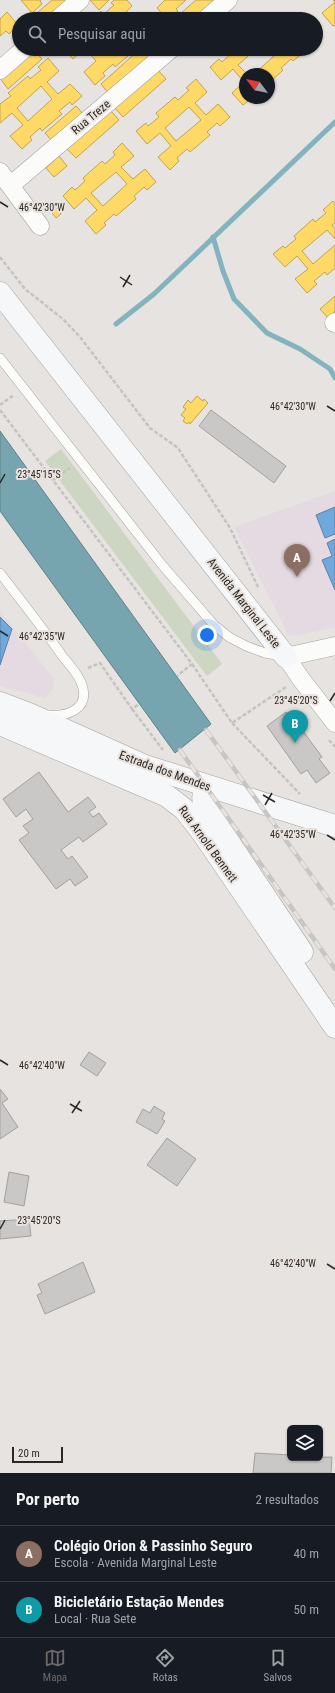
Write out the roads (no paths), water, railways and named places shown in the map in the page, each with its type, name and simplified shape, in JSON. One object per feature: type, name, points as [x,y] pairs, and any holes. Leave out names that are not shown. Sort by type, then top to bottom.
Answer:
[{"type":"street","points":[[66,12],[80,0]]},
{"type":"street","points":[[214,12],[228,0]]},
{"type":"street","points":[[0,70],[16,56]]},
{"type":"street","name":"Rua Treze","points":[[6,178],[162,56]]},
{"type":"street","points":[[6,178],[40,226]]},
{"type":"street","name":"Avenida Marginal Leste","points":[[0,293],[286,657]]},
{"type":"street","points":[[335,646],[286,657],[335,723]]},
{"type":"street","name":"Estrada dos Mendes","points":[[0,703],[29,714],[145,766],[333,824]]},
{"type":"street","name":"Rua Arnold Bennett","points":[[0,724],[139,783],[177,802],[202,832],[335,1027]]},
{"type":"street","name":"Rua Arnold Bennett","points":[[209,787],[203,794],[202,799],[208,811],[335,1001]]},
{"type":"lane","name":"Avenida Marginal Leste","points":[[0,358],[163,566],[214,625],[229,637],[246,646],[266,653],[286,657]]},
{"type":"lane","points":[[0,573],[82,684],[83,695],[80,704],[73,712],[62,716],[29,714]]},
{"type":"waterway","points":[[116,324],[154,294],[335,122]]},
{"type":"waterway","points":[[213,237],[223,271],[234,299],[267,333],[300,349],[330,369],[335,378]]},
{"type":"railway","points":[[206,730],[335,908]]},
{"type":"railway","points":[[180,750],[335,969]]},
{"type":"place","name":"Colégio Orion & Passinho Seguro","points":[[297,577]]},
{"type":"place","name":"Bicicletário Estação Mendes","points":[[295,743]]}]
